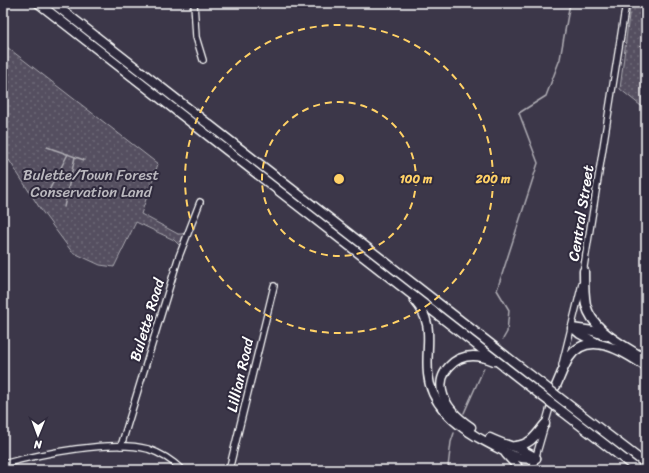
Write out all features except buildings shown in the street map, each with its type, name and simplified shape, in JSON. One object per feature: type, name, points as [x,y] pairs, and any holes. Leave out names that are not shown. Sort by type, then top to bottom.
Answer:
[{"type":"highway","points":[[38,3],[638,470]]},
{"type":"highway","points":[[53,3],[646,464]]},
{"type":"highway","points":[[584,271],[586,300],[590,314],[597,326],[646,360]]},
{"type":"highway","points":[[404,288],[422,309],[427,321],[428,374],[430,385],[439,404],[455,422],[509,455],[519,470]]},
{"type":"highway","points":[[572,328],[593,331],[616,340]]},
{"type":"highway","points":[[572,328],[580,334],[624,353],[646,368]]},
{"type":"highway","points":[[556,386],[570,357],[575,352],[588,344],[601,344]]},
{"type":"highway","points":[[502,365],[482,357],[474,356],[461,358],[449,366],[442,381],[442,391],[448,406],[468,425],[495,441],[529,453],[536,458]]},
{"type":"highway","points":[[514,447],[522,446],[530,442],[545,424]]},
{"type":"highway","points":[[596,426],[646,457]]},
{"type":"highway","points":[[501,450],[518,458],[530,460],[536,458]]},
{"type":"street","points":[[194,3],[196,38],[203,60]]},
{"type":"street","name":"Central Street","points":[[532,470],[572,328],[584,271],[626,3]]},
{"type":"street","name":"Bulette Road","points":[[121,446],[178,259],[200,202]]},
{"type":"street","name":"Lillian Road","points":[[229,470],[274,286]]},
{"type":"street","points":[[3,464],[58,452],[121,446],[150,450],[180,468]]},
{"type":"green space","points":[[633,3],[646,3],[646,110],[620,89],[630,7]]},
{"type":"green space","name":"Bulette/Town Forest Conservation Land","points":[[3,44],[158,164],[141,214],[178,234],[186,233],[180,246],[174,240],[136,222],[114,267],[100,265],[72,252],[41,210],[9,160],[3,163]]},
{"type":"waterway","points":[[503,339],[507,332],[509,310],[497,290],[538,163],[519,113],[546,96],[560,59],[570,3]]},
{"type":"waterway","points":[[47,147],[84,160]]},
{"type":"waterway","points":[[45,198],[68,154]]},
{"type":"waterway","points":[[64,207],[75,157]]},
{"type":"waterway","points":[[464,413],[484,368]]},
{"type":"waterway","points":[[451,470],[448,467],[451,442],[454,433]]}]
